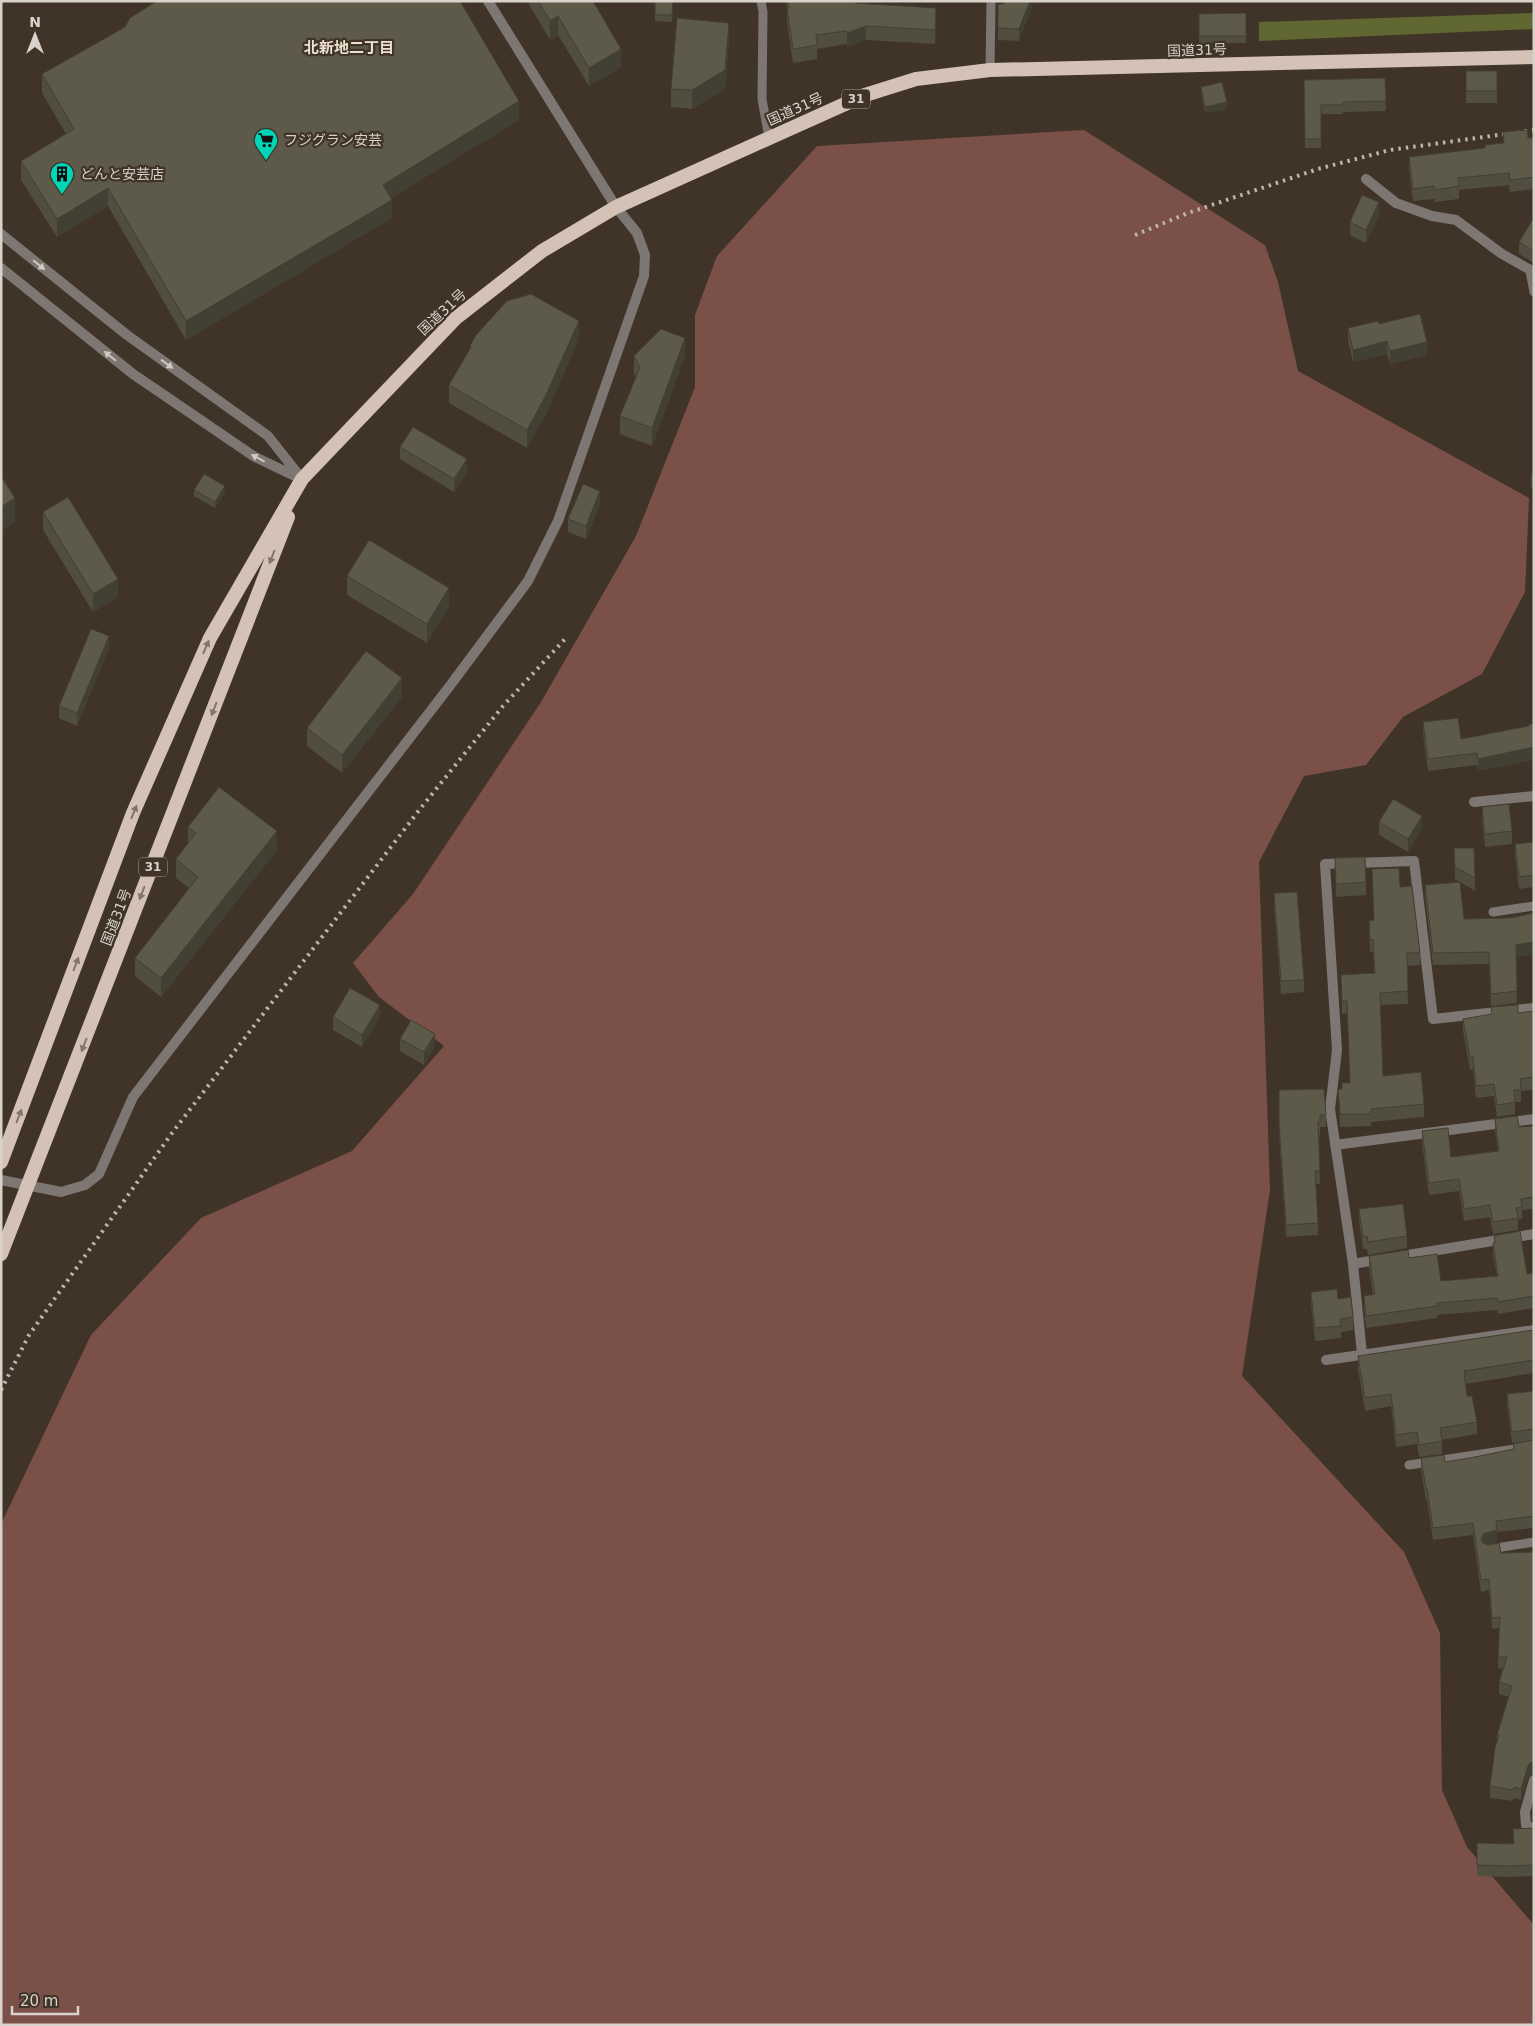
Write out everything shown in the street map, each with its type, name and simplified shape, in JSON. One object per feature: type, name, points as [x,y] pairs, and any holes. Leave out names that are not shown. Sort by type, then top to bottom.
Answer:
[{"type":"highway","name":"国道31号","points":[[1,1162],[133,813],[202,655],[302,479],[456,318],[542,251],[616,207],[864,96],[907,82],[951,74],[990,70],[1534,57]]},
{"type":"highway","name":"国道31号","points":[[1,1254],[302,479]]},
{"type":"street","points":[[1,1180],[61,1192],[85,1185],[99,1174],[133,1097],[528,581],[558,521],[644,276],[645,255],[637,234],[616,207],[488,1]]},
{"type":"street","points":[[1366,179],[1396,203],[1432,216],[1456,220],[1502,254],[1532,272]]},
{"type":"street","points":[[1,234],[127,335],[268,436],[302,479]]},
{"type":"street","points":[[1,268],[133,374],[255,457],[302,479]]},
{"type":"street","points":[[1474,802],[1534,796]]},
{"type":"street","points":[[1362,1354],[1353,1264],[1330,1109],[1337,1050],[1325,864],[1414,861],[1433,1019],[1534,1008]]},
{"type":"street","points":[[1335,1145],[1534,1119]]},
{"type":"street","points":[[1353,1264],[1534,1234]]},
{"type":"street","points":[[1326,1360],[1534,1330]]},
{"type":"street","points":[[1534,1780],[1525,1812],[1526,1825],[1534,1829]]},
{"type":"lane","points":[[762,1],[762,99],[769,138]]},
{"type":"lane","points":[[990,70],[991,1]]},
{"type":"lane","points":[[1532,272],[1534,292]]},
{"type":"lane","points":[[1493,912],[1534,906]]},
{"type":"lane","points":[[1409,1465],[1534,1446]]},
{"type":"lane","points":[[1487,1550],[1534,1542]]},
{"type":"shaded area","points":[[1534,13],[1534,29],[1259,41],[1259,22]]},
{"type":"shaded area","points":[[1084,130],[1265,245],[1278,282],[1298,371],[1529,498],[1525,592],[1482,674],[1403,717],[1366,765],[1304,776],[1259,862],[1270,1190],[1242,1376],[1404,1552],[1440,1633],[1442,1790],[1467,1847],[1534,1925],[1534,2025],[1,2025],[1,1524],[91,1335],[201,1218],[352,1151],[444,1046],[379,997],[353,963],[413,894],[541,702],[636,536],[695,387],[695,315],[717,256],[817,146]]},
{"type":"building","name":"フジグラン安芸","points":[[157,1],[460,1],[519,101],[383,185],[392,200],[186,321],[108,188],[57,219],[21,161],[74,129],[42,74],[125,27],[130,18]]},
{"type":"building","points":[[538,1],[593,1],[621,49],[589,68],[558,16],[550,21]]},
{"type":"building","points":[[655,1],[673,1],[672,15],[655,15]]},
{"type":"building","points":[[788,1],[857,1],[855,3],[936,8],[935,30],[866,26],[847,33],[846,31],[816,35],[817,45],[793,49],[787,8],[789,8]]},
{"type":"building","points":[[1004,1],[1030,1],[1019,29],[998,28],[998,4],[1003,4]]},
{"type":"building","points":[[1246,13],[1246,36],[1199,36],[1199,14]]},
{"type":"building","points":[[677,18],[729,23],[725,70],[692,90],[671,89]]},
{"type":"building","points":[[1466,71],[1497,71],[1497,91],[1466,91]]},
{"type":"building","points":[[1385,78],[1386,101],[1343,102],[1343,105],[1321,105],[1321,139],[1305,139],[1304,80]]},
{"type":"building","points":[[1222,82],[1227,102],[1205,107],[1201,87]]},
{"type":"building","points":[[1527,130],[1528,138],[1534,138],[1534,177],[1510,180],[1509,173],[1458,178],[1459,186],[1435,190],[1434,186],[1413,189],[1409,157],[1485,148],[1485,145],[1504,143],[1503,132]]},
{"type":"building","points":[[1362,195],[1379,202],[1366,230],[1350,222]]},
{"type":"building","points":[[1534,217],[1534,251],[1519,242]]},
{"type":"building","points":[[531,294],[579,321],[545,397],[527,430],[449,385],[476,335],[507,301]]},
{"type":"building","points":[[1420,314],[1427,342],[1390,351],[1387,341],[1353,350],[1348,328],[1378,321],[1379,324]]},
{"type":"building","points":[[661,329],[685,338],[652,428],[620,416],[640,367],[634,356]]},
{"type":"building","points":[[413,427],[467,459],[454,479],[400,447]]},
{"type":"building","points":[[204,474],[225,486],[215,502],[194,490]]},
{"type":"building","points":[[1,476],[15,498],[1,507]]},
{"type":"building","points":[[583,484],[600,491],[586,526],[568,519]]},
{"type":"building","points":[[68,497],[118,579],[93,594],[43,512]]},
{"type":"building","points":[[369,540],[449,588],[427,624],[347,576]]},
{"type":"building","points":[[91,629],[109,636],[77,713],[59,706]]},
{"type":"building","points":[[366,651],[402,678],[342,755],[307,728]]},
{"type":"building","points":[[1458,718],[1461,739],[1534,724],[1534,747],[1478,759],[1477,753],[1428,759],[1423,722]]},
{"type":"building","points":[[219,787],[277,831],[161,978],[135,958],[198,877],[176,859],[196,833],[188,827]]},
{"type":"building","points":[[1393,799],[1422,816],[1408,839],[1379,822]]},
{"type":"building","points":[[1509,804],[1512,831],[1485,834],[1482,807]]},
{"type":"building","points":[[1534,842],[1534,875],[1519,877],[1515,844]]},
{"type":"building","points":[[1454,848],[1474,848],[1475,878],[1455,867]]},
{"type":"building","points":[[1365,857],[1366,882],[1336,884],[1335,858]]},
{"type":"building","points":[[1399,868],[1400,887],[1412,886],[1420,953],[1407,953],[1408,991],[1380,993],[1383,1076],[1421,1072],[1424,1104],[1371,1109],[1371,1114],[1340,1114],[1338,1089],[1342,1089],[1342,1083],[1350,1083],[1347,1001],[1342,1001],[1341,975],[1375,973],[1373,939],[1370,940],[1369,921],[1374,920],[1372,869]]},
{"type":"building","points":[[1460,882],[1464,919],[1510,918],[1534,913],[1534,942],[1516,945],[1517,991],[1491,994],[1489,952],[1433,953],[1425,885]]},
{"type":"building","points":[[1297,892],[1304,980],[1281,981],[1274,893]]},
{"type":"building","points":[[350,988],[380,1005],[362,1035],[333,1017]]},
{"type":"building","points":[[1518,1005],[1518,1013],[1534,1011],[1534,1077],[1520,1079],[1521,1090],[1514,1090],[1515,1102],[1497,1105],[1494,1084],[1476,1086],[1473,1057],[1470,1057],[1463,1019],[1492,1014],[1491,1007]]},
{"type":"building","points":[[411,1020],[435,1034],[424,1052],[400,1039]]},
{"type":"building","points":[[1324,1089],[1326,1115],[1320,1115],[1320,1122],[1318,1122],[1320,1171],[1315,1171],[1318,1223],[1286,1225],[1279,1123],[1279,1090]]},
{"type":"building","points":[[1517,1116],[1519,1127],[1534,1126],[1534,1197],[1521,1199],[1522,1207],[1516,1208],[1518,1218],[1493,1222],[1490,1205],[1464,1209],[1459,1179],[1429,1183],[1422,1131],[1448,1128],[1451,1157],[1499,1151],[1495,1119]]},
{"type":"building","points":[[1403,1204],[1407,1236],[1368,1242],[1367,1236],[1363,1237],[1359,1209]]},
{"type":"building","points":[[1520,1231],[1527,1274],[1534,1273],[1534,1296],[1498,1302],[1497,1298],[1437,1303],[1437,1306],[1366,1316],[1364,1296],[1375,1294],[1369,1256],[1408,1250],[1409,1258],[1437,1254],[1441,1281],[1498,1276],[1493,1243],[1495,1243],[1494,1236]]},
{"type":"building","points":[[1337,1289],[1338,1299],[1351,1297],[1353,1317],[1340,1319],[1341,1326],[1315,1328],[1311,1292]]},
{"type":"building","points":[[1534,1330],[1534,1360],[1464,1371],[1467,1396],[1472,1396],[1477,1422],[1440,1428],[1442,1441],[1419,1445],[1417,1432],[1396,1435],[1391,1394],[1365,1398],[1358,1356]]},
{"type":"building","points":[[1534,1391],[1534,1429],[1512,1432],[1507,1394]]},
{"type":"building","points":[[1534,1440],[1534,1516],[1496,1521],[1497,1530],[1483,1534],[1481,1539],[1483,1543],[1488,1545],[1499,1543],[1501,1553],[1534,1552],[1534,1762],[1528,1766],[1521,1789],[1514,1787],[1513,1790],[1490,1786],[1495,1748],[1499,1735],[1497,1735],[1512,1686],[1499,1682],[1507,1657],[1498,1657],[1500,1617],[1492,1618],[1489,1579],[1481,1580],[1473,1523],[1433,1528],[1421,1458],[1444,1455],[1445,1462],[1514,1449],[1513,1444]]},
{"type":"building","points":[[1534,1828],[1534,1865],[1477,1865],[1477,1843],[1514,1844],[1513,1829]]},
{"type":"railway","points":[[1135,235],[1188,213],[1318,169],[1390,150],[1534,130]]},
{"type":"railway","points":[[1,1390],[29,1335],[172,1133],[420,809],[503,706],[565,639]]},
{"type":"place","name":"フジグラン安芸","points":[[266,161]]},
{"type":"place","name":"どんと安芸店","points":[[62,195]]},
{"type":"district","name":"北新地二丁目","points":[[349,48]]}]
